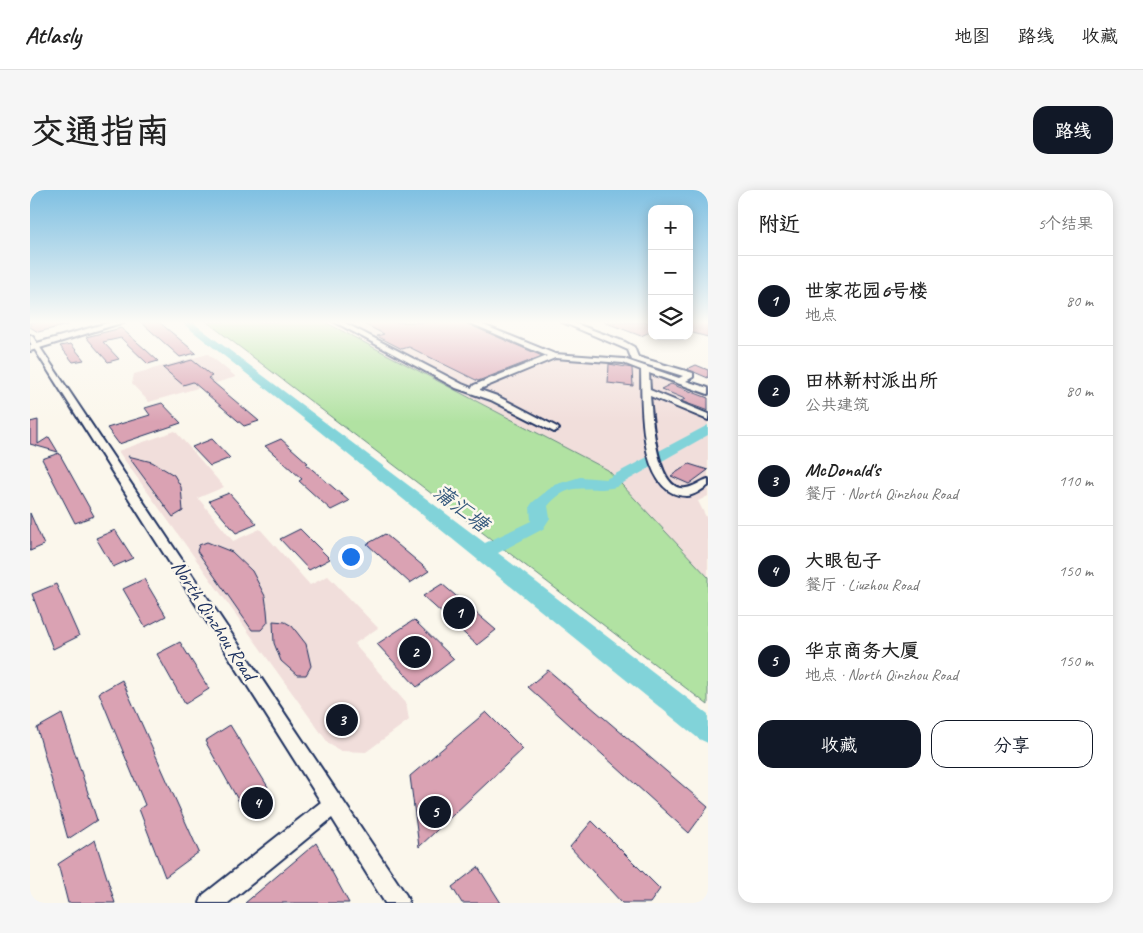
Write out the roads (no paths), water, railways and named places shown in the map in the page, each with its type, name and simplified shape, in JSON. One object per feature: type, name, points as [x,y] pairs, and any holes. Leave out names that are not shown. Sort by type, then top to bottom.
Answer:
[{"type":"street","name":"North Qinzhou Road","points":[[39,355],[398,903]]},
{"type":"street","points":[[401,355],[459,386],[494,398],[554,429]]},
{"type":"street","points":[[634,355],[635,358],[690,375],[680,381]]},
{"type":"street","points":[[475,391],[477,387],[554,356],[624,361],[708,391]]},
{"type":"street","points":[[645,368],[653,459],[662,482],[678,492],[695,492],[706,480]]},
{"type":"street","points":[[647,392],[708,418]]},
{"type":"street","points":[[211,903],[333,804]]},
{"type":"waterway","name":"蒲汇塘","points":[[230,355],[483,553]]},
{"type":"waterway","points":[[483,553],[537,525],[541,518],[539,506],[548,496],[560,488],[580,482],[610,483],[708,429]]},
{"type":"waterway","name":"蒲汇塘","points":[[483,553],[708,730]]},
{"type":"place","name":"世家花园6号楼","points":[[459,613]]},
{"type":"place","name":"田林新村派出所","points":[[415,652]]},
{"type":"place","name":"McDonald's","points":[[342,720]]},
{"type":"place","name":"大眼包子","points":[[257,803]]},
{"type":"place","name":"华京商务大厦","points":[[435,812]]}]
